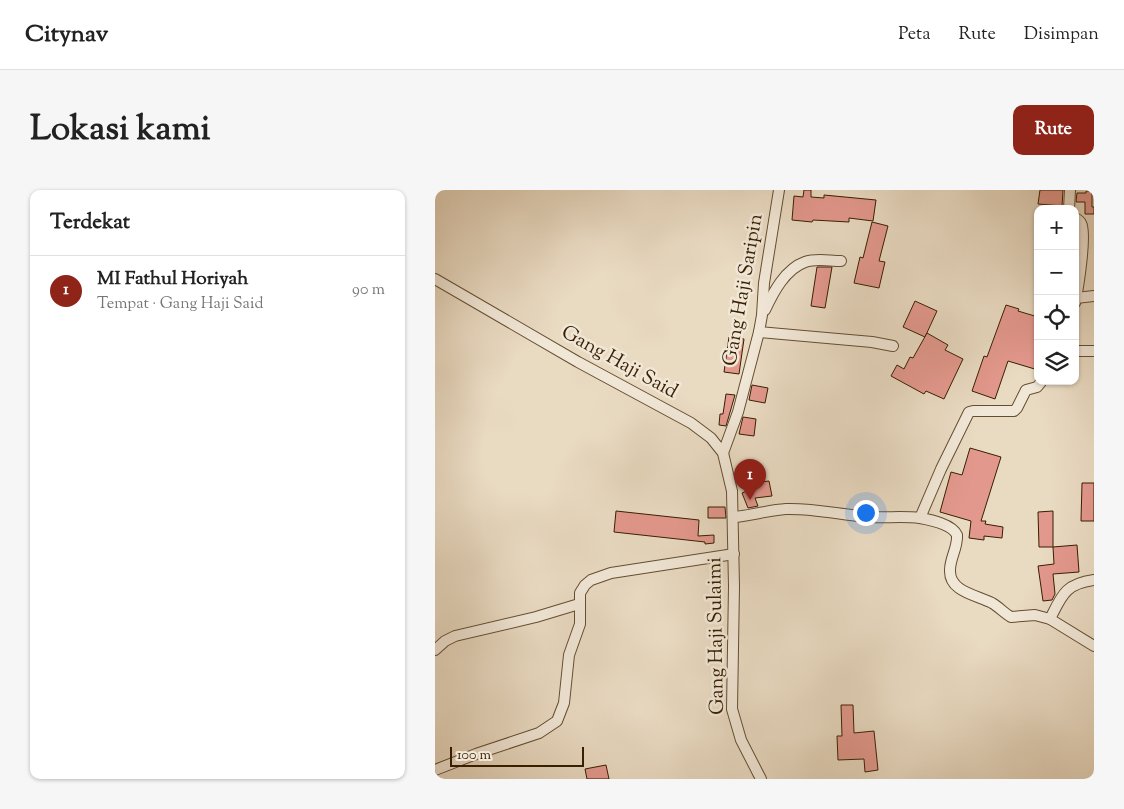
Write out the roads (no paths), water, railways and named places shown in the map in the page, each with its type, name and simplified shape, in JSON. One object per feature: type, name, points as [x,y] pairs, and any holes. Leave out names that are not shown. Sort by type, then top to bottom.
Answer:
[{"type":"street","name":"Gang Haji Saripin","points":[[723,452],[738,412],[759,332],[764,283],[779,190]]},
{"type":"street","points":[[1069,205],[1070,190]]},
{"type":"street","points":[[1077,295],[1083,230],[1079,221]]},
{"type":"street","points":[[762,315],[770,299],[790,270],[806,262],[818,260],[841,261]]},
{"type":"street","name":"Gang Haji Said","points":[[435,279],[601,375],[691,423],[711,438],[723,452]]},
{"type":"street","points":[[1079,299],[1094,296]]},
{"type":"street","points":[[759,332],[863,341],[893,346]]},
{"type":"street","points":[[1079,350],[1094,351]]},
{"type":"street","points":[[920,518],[969,412],[973,410],[1014,411],[1026,390],[1038,385]]},
{"type":"street","points":[[723,452],[732,491],[733,517],[779,510],[805,509],[868,517],[920,518],[949,526],[955,531],[957,540],[950,573],[954,584],[964,591],[994,604],[1011,617],[1035,615],[1050,618],[1094,646]]},
{"type":"street","name":"Gang Haji Sulaimi","points":[[733,517],[732,709],[741,740],[761,779]]},
{"type":"street","points":[[435,770],[539,733],[557,721],[564,703],[569,655],[580,624],[580,593],[585,585],[601,576],[734,554]]},
{"type":"street","points":[[1050,618],[1066,590],[1077,583],[1094,580]]},
{"type":"street","points":[[435,650],[445,641],[455,636],[537,617],[579,604]]},
{"type":"place","name":"MI Fathul Horiyah","points":[[750,500]]}]
